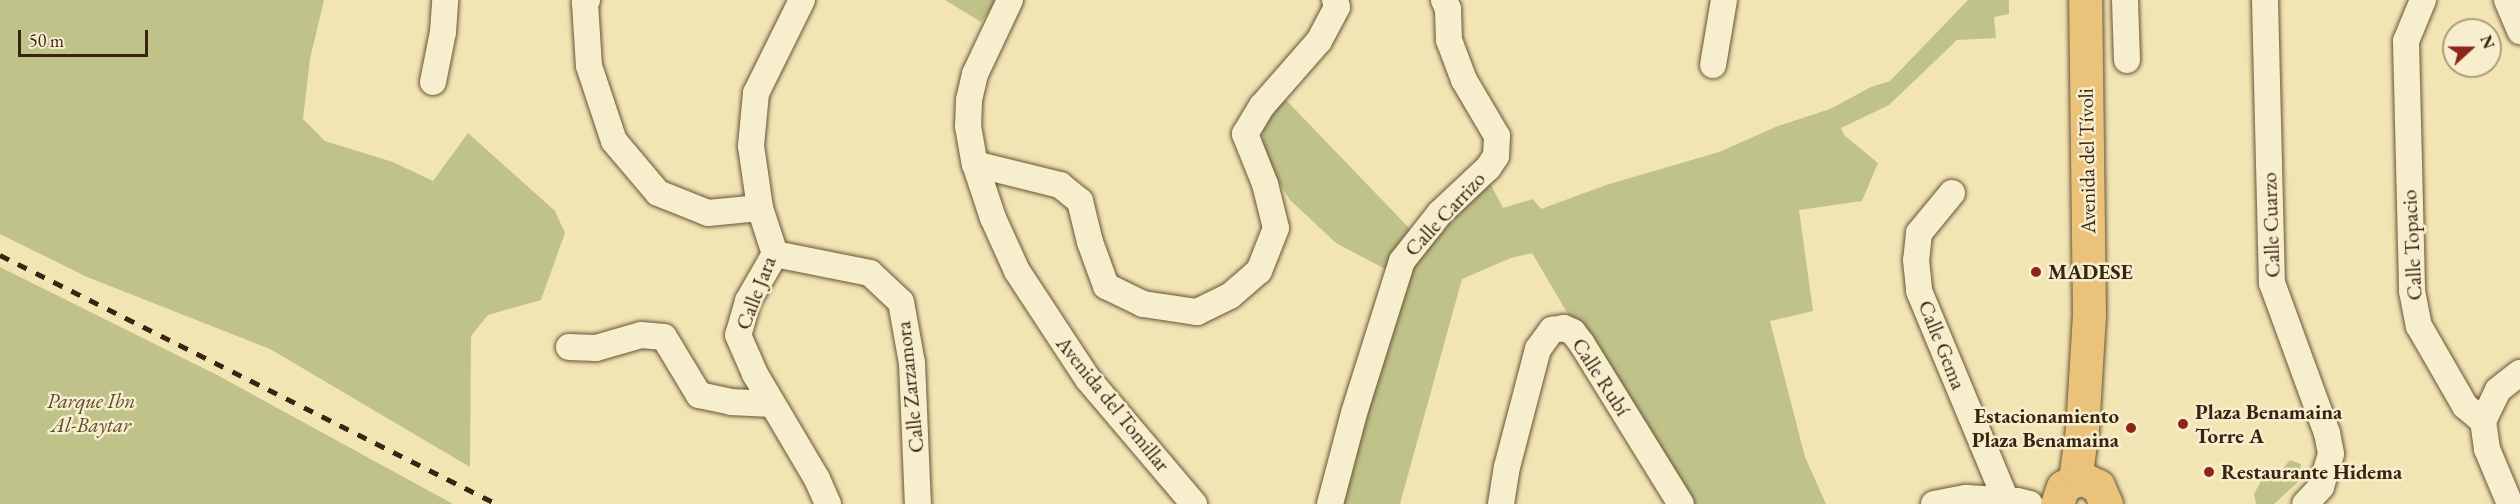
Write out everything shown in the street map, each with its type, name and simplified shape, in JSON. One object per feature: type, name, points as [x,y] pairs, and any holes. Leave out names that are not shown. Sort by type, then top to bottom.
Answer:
[{"type":"main road","name":"Avenida del Tívoli","points":[[2080,492],[2089,314],[2085,0]]},
{"type":"street","points":[[432,82],[443,32],[445,0]]},
{"type":"street","points":[[587,0],[589,66],[614,141],[621,150],[658,193],[708,213],[760,208]]},
{"type":"street","name":"Calle Jara","points":[[801,0],[756,93],[752,146],[760,208],[775,254],[748,301],[738,335],[772,404],[817,480],[828,504]]},
{"type":"street","name":"Avenida del Tomillar","points":[[1010,0],[975,74],[968,126],[975,164],[993,218],[1017,271],[1051,326],[1088,379],[1194,504]]},
{"type":"street","points":[[975,164],[1060,185],[1080,201],[1090,242],[1106,286],[1143,304],[1197,312],[1230,296],[1259,271],[1276,228],[1265,184],[1245,134],[1262,106],[1319,41],[1337,6],[1335,0]]},
{"type":"street","name":"Calle Carrizo","points":[[1330,504],[1354,414],[1402,261],[1440,213],[1488,168],[1496,156],[1497,136],[1464,80],[1449,40],[1448,9],[1444,0]]},
{"type":"street","points":[[1713,65],[1724,0]]},
{"type":"street","points":[[2125,0],[2127,60]]},
{"type":"street","name":"Calle Cuarzo","points":[[2265,0],[2272,283],[2327,433],[2331,454],[2321,487],[2305,504]]},
{"type":"street","name":"Calle Topacio","points":[[2423,0],[2406,41],[2412,291],[2420,326],[2465,406],[2483,421]]},
{"type":"street","points":[[2507,0],[2520,31]]},
{"type":"street","name":"Calle Gema","points":[[1952,193],[1919,233],[1916,260],[1919,291],[2018,502]]},
{"type":"street","name":"Calle Zarzamora","points":[[775,254],[870,273],[901,302],[912,363],[918,504]]},
{"type":"street","name":"Calle Rubí","points":[[1501,504],[1507,467],[1538,349],[1552,330],[1564,328],[1573,332],[1582,344],[1681,504]]},
{"type":"street","points":[[569,347],[596,348],[641,335],[664,337],[699,395],[731,402],[772,404]]},
{"type":"street","points":[[2510,504],[2487,448],[2483,421],[2498,390],[2520,374]]},
{"type":"street","points":[[1934,504],[1966,498],[2018,502],[2080,492]]},
{"type":"green space","points":[[0,0],[324,0],[310,59],[303,119],[325,141],[393,162],[433,181],[468,133],[555,211],[565,233],[541,300],[488,315],[471,336],[470,467],[270,349],[87,277],[0,234]]},
{"type":"green space","points":[[945,0],[997,0],[981,22]]},
{"type":"green space","points":[[1968,0],[2009,0],[2009,14],[1994,17],[1996,38],[1957,40],[1889,105],[1841,128],[1844,135],[1878,163],[1862,201],[1799,210],[1813,311],[1770,321],[1805,457],[1826,504],[1691,504],[1592,334],[1582,322],[1569,316],[1532,253],[1511,258],[1462,279],[1400,504],[1342,504],[1401,296],[1419,251],[1487,177],[1503,208],[1533,199],[1541,209],[1606,185],[1719,152],[1778,126],[1830,109],[1871,87],[1890,81]]},
{"type":"green space","points":[[1285,99],[1413,232],[1387,270],[1336,243],[1290,200],[1272,171],[1262,152],[1263,131],[1271,115]]},
{"type":"green space","name":"Parque Ibn Al-Baytar","points":[[0,267],[219,376],[453,504],[0,504]]},
{"type":"green space","points":[[2290,460],[2301,464],[2298,482],[2274,504],[2256,504],[2254,494],[2263,477],[2280,472]]},
{"type":"railway","points":[[0,255],[497,504]]},
{"type":"place","name":"MADESE","points":[[2036,272]]},
{"type":"place","name":"Plaza Benamaina Torre A","points":[[2183,424]]},
{"type":"place","name":"Estacionamiento Plaza Benamaina","points":[[2131,428]]},
{"type":"place","name":"Restaurante Hidema","points":[[2209,472]]}]
